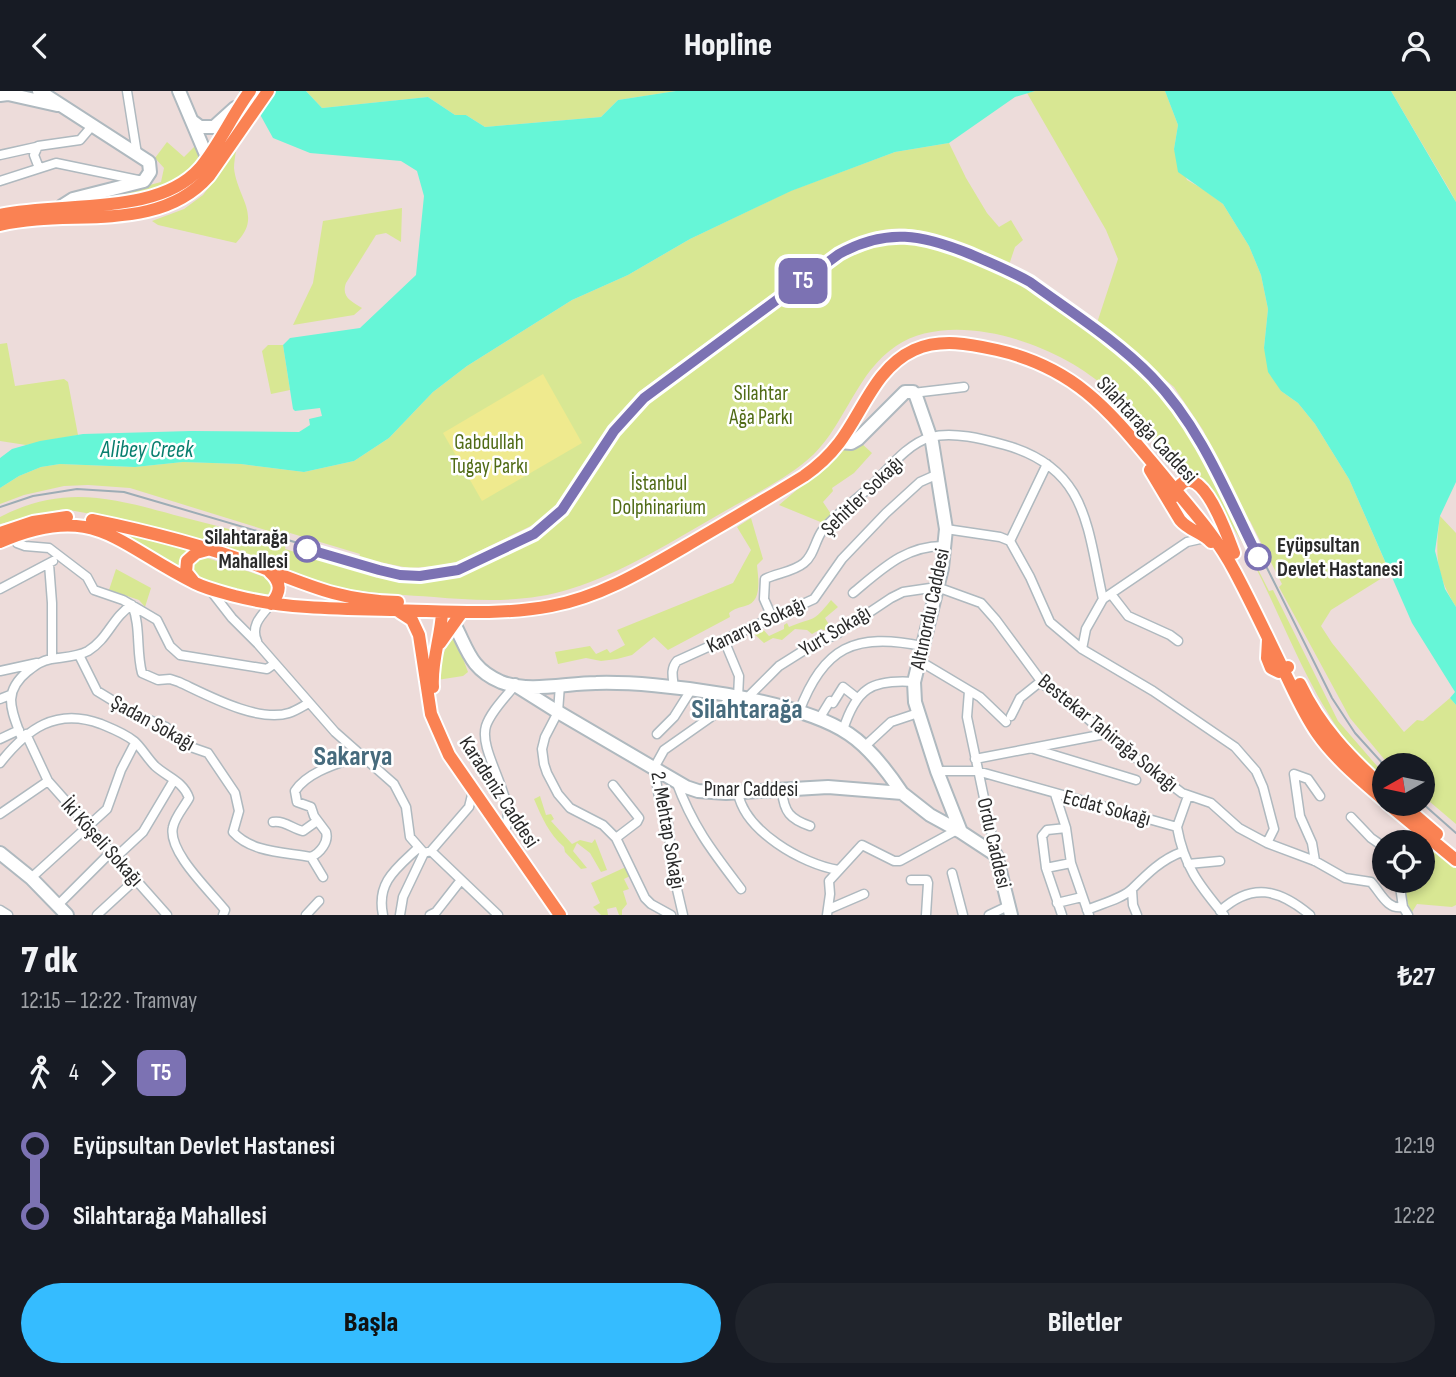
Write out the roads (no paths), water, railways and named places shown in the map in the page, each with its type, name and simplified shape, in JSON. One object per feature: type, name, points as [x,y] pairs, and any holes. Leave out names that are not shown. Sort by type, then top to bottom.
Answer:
[{"type":"main road","points":[[179,91],[208,157]]},
{"type":"main road","points":[[0,225],[154,196],[187,179],[208,157],[250,91]]},
{"type":"main road","points":[[0,215],[63,211],[139,214],[177,201],[195,190],[209,176],[268,91]]},
{"type":"main road","points":[[45,92],[61,106],[149,162],[150,172],[144,181],[73,199],[63,211]]},
{"type":"main road","points":[[0,95],[8,94],[61,106]]},
{"type":"main road","points":[[192,121],[200,127],[214,127],[241,103]]},
{"type":"main road","name":"Silahtarağa Caddesi","points":[[6,535],[61,526],[102,530],[196,584],[271,604],[394,610],[541,600],[593,586],[625,572],[803,467],[828,444],[869,380],[886,361],[907,345],[937,335],[962,336],[1019,348],[1050,359],[1075,373],[1106,397],[1179,488],[1221,548],[1268,639],[1269,665],[1277,672],[1287,667]]},
{"type":"main road","name":"Silahtarağa Caddesi","points":[[0,543],[6,535],[41,520],[72,517],[208,549],[325,592],[347,597],[439,607],[457,617],[550,606],[608,589],[804,476],[821,463],[840,442],[876,384],[898,360],[918,348],[950,343],[1018,355],[1051,368],[1090,393],[1179,488]]},
{"type":"main road","points":[[840,442],[851,443],[858,439],[902,393],[913,393]]},
{"type":"main road","name":"Altınordu Caddesi","points":[[913,393],[931,437],[946,529],[937,587],[914,682],[918,713],[959,831]]},
{"type":"main road","points":[[1137,445],[1180,520],[1185,526],[1221,548]]},
{"type":"main road","points":[[1172,506],[1179,488],[1187,483],[1197,484],[1205,491],[1219,516],[1318,734],[1347,767],[1372,789]]},
{"type":"main road","points":[[196,584],[186,572],[187,561],[196,553],[208,549]]},
{"type":"main road","points":[[270,571],[278,579],[280,587],[278,596],[271,604]]},
{"type":"main road","name":"Karadeniz Caddesi","points":[[439,607],[439,641],[432,683],[439,717],[456,752],[506,828],[570,915]]},
{"type":"main road","name":"Karadeniz Caddesi","points":[[394,610],[412,620],[420,641],[428,701],[449,755],[560,915]]},
{"type":"main road","points":[[420,641],[422,635],[435,632],[439,641],[457,617]]},
{"type":"main road","name":"Pınar Caddesi","points":[[457,617],[471,660],[480,669],[503,683],[515,685],[654,768],[698,791],[738,793],[828,787],[902,793]]},
{"type":"main road","points":[[1287,667],[1334,739],[1372,777]]},
{"type":"main road","points":[[515,685],[625,683],[674,688],[739,698],[819,719],[843,730],[864,747],[902,793],[929,815],[996,855]]},
{"type":"main road","points":[[1402,816],[1418,830]]},
{"type":"main road","points":[[1416,816],[1456,850]]},
{"type":"main road","points":[[1435,843],[1456,860]]},
{"type":"main road","points":[[0,853],[31,877],[62,910]]},
{"type":"main road","name":"Ordu Caddesi","points":[[996,855],[1009,911]]},
{"type":"street","points":[[127,91],[137,154]]},
{"type":"street","points":[[0,155],[47,144],[80,140],[92,126]]},
{"type":"street","points":[[36,147],[34,155],[38,168]]},
{"type":"street","points":[[0,181],[56,163],[144,181]]},
{"type":"street","points":[[913,393],[964,387]]},
{"type":"street","points":[[931,437],[990,441],[1037,456],[1047,464],[1069,486],[1081,507],[1091,540],[1102,599]]},
{"type":"street","name":"Şehitler Sokağı","points":[[772,617],[764,599],[765,579],[802,565],[808,560],[823,530],[908,451],[931,437]]},
{"type":"street","points":[[1010,541],[1047,464]]},
{"type":"street","name":"Kanarya Sokağı","points":[[674,688],[672,671],[677,661],[814,599],[849,550],[920,482],[938,474]]},
{"type":"street","points":[[1180,520],[1184,535],[1182,545]]},
{"type":"street","points":[[946,529],[1010,541],[1050,622],[1082,649],[1153,691],[1235,747],[1256,771],[1263,787],[1274,829],[1267,843]]},
{"type":"street","points":[[6,535],[25,546],[49,548],[87,577],[94,590],[132,605],[157,620],[170,646],[180,655],[267,669],[274,664]]},
{"type":"street","points":[[1082,649],[1086,629],[1102,599],[1182,545],[1207,537]]},
{"type":"street","points":[[853,593],[908,551],[929,545],[945,546]]},
{"type":"street","points":[[0,589],[59,557]]},
{"type":"street","points":[[49,564],[52,659]]},
{"type":"street","name":"Bestekar Tahirağa Sokağı","points":[[937,587],[981,603],[1040,681],[1188,796],[1211,803],[1239,828],[1267,843],[1315,861],[1345,877],[1371,882],[1389,904],[1406,911]]},
{"type":"street","name":"Yurt Sokağı","points":[[739,698],[789,659],[837,634],[891,598],[903,592],[937,587]]},
{"type":"street","points":[[210,589],[232,618],[335,732],[394,784],[403,799],[410,837],[498,915]]},
{"type":"street","points":[[1111,594],[1128,616],[1178,641]]},
{"type":"street","points":[[258,644],[254,628],[271,604]]},
{"type":"street","points":[[0,671],[79,655],[99,643],[120,612],[132,605]]},
{"type":"street","points":[[132,605],[136,613],[138,661],[142,673],[158,680],[180,682],[239,708],[260,713],[288,714],[309,703]]},
{"type":"street","points":[[724,640],[739,676],[739,698]]},
{"type":"street","points":[[799,712],[822,667],[845,649],[858,643],[879,640],[922,646]]},
{"type":"street","name":"Şadan Sokağı","points":[[79,655],[97,691],[132,713],[166,727],[185,745],[208,753],[235,793],[239,811],[233,832],[237,836],[259,848],[311,857]]},
{"type":"street","points":[[918,660],[1009,719],[1020,698],[1040,681]]},
{"type":"street","points":[[0,699],[10,695],[20,678],[40,662]]},
{"type":"street","points":[[843,730],[857,698],[864,690],[881,682],[914,682]]},
{"type":"street","points":[[506,828],[510,813],[485,732],[491,715],[515,685]]},
{"type":"street","points":[[560,685],[558,712],[542,749],[544,764],[553,787],[570,808],[603,825],[616,838],[645,898],[671,915]]},
{"type":"street","points":[[819,719],[843,687],[857,698]]},
{"type":"street","points":[[657,734],[674,717],[691,690]]},
{"type":"street","name":"Ordu Caddesi","points":[[969,691],[967,717],[996,855]]},
{"type":"street","points":[[10,695],[22,734],[48,781]]},
{"type":"street","name":"2. Mehtap Sokağı","points":[[683,915],[673,872],[668,824],[659,797],[654,768],[664,750],[739,698]]},
{"type":"street","points":[[864,747],[891,722],[918,713]]},
{"type":"street","points":[[0,739],[22,734],[64,717],[92,721],[121,731],[155,767],[182,785],[189,798],[172,829],[174,845],[225,910],[223,915]]},
{"type":"street","points":[[0,763],[22,734]]},
{"type":"street","points":[[975,759],[1105,734]]},
{"type":"street","points":[[31,877],[89,828],[111,803],[121,771],[135,743]]},
{"type":"street","points":[[1034,749],[1136,780]]},
{"type":"street","points":[[323,877],[311,857],[321,850],[328,837],[311,807],[295,799],[297,787],[332,766],[362,755]]},
{"type":"street","name":"Ecdat Sokağı","points":[[937,771],[977,771],[1055,795],[1178,827],[1182,852],[1194,877],[1222,913]]},
{"type":"street","points":[[1315,861],[1312,843],[1300,816],[1294,774],[1308,779],[1320,796]]},
{"type":"street","points":[[62,910],[113,855],[143,832],[174,779]]},
{"type":"street","name":"İki Köşeli Sokağı","points":[[0,814],[48,781],[162,913]]},
{"type":"street","points":[[677,781],[685,806],[699,834],[741,889]]},
{"type":"street","points":[[613,785],[639,818],[616,838]]},
{"type":"street","points":[[469,807],[473,791]]},
{"type":"street","points":[[782,791],[783,806],[787,813],[810,826]]},
{"type":"street","points":[[738,793],[744,813],[780,845],[819,866],[838,870]]},
{"type":"street","points":[[1055,795],[1088,913],[1132,890],[1157,866],[1182,852]]},
{"type":"street","points":[[1178,827],[1188,796]]},
{"type":"street","points":[[383,915],[382,899],[393,869],[424,851],[469,807],[479,804],[484,807]]},
{"type":"street","points":[[1351,817],[1372,839]]},
{"type":"street","points":[[273,822],[280,821],[303,831],[317,821]]},
{"type":"street","points":[[1062,915],[1046,868],[1043,832],[1066,828]]},
{"type":"street","points":[[828,912],[830,881],[862,845],[894,861],[900,861],[959,831]]},
{"type":"street","points":[[400,915],[403,897],[424,851]]},
{"type":"street","points":[[1188,864],[1220,861]]},
{"type":"street","points":[[1046,868],[1072,863]]},
{"type":"street","points":[[952,873],[963,915]]},
{"type":"street","points":[[97,915],[135,880]]},
{"type":"street","points":[[430,915],[436,912],[461,880]]},
{"type":"street","points":[[911,880],[927,880],[926,915]]},
{"type":"street","points":[[1132,890],[1133,905],[1138,915]]},
{"type":"street","points":[[1222,913],[1231,901],[1246,892],[1255,891],[1291,900],[1310,915]]},
{"type":"street","points":[[1402,893],[1406,911]]},
{"type":"street","points":[[828,912],[864,894]]},
{"type":"street","points":[[1057,903],[1082,897]]},
{"type":"street","points":[[306,915],[318,901]]},
{"type":"street","points":[[0,910],[8,915]]},
{"type":"street","points":[[989,915],[1009,911]]},
{"type":"water","name":"Alibey Creek","points":[[239,91],[306,91],[322,108],[428,97],[455,115],[466,115],[485,127],[601,117],[618,100],[676,91],[1035,91],[1015,97],[949,143],[895,152],[791,191],[690,239],[628,275],[572,300],[467,366],[433,392],[389,438],[354,461],[304,472],[241,464],[183,462],[135,467],[60,464],[41,467],[0,488],[0,458],[12,449],[40,441],[83,434],[299,432],[310,425],[309,419],[322,416],[320,408],[293,409],[283,345],[290,338],[360,328],[416,275],[424,196],[417,171],[401,161],[310,153],[273,138],[252,100]]},
{"type":"water","points":[[1165,91],[1391,91],[1456,202],[1456,482],[1440,516],[1435,551],[1445,589],[1456,607],[1456,705],[1450,698],[1455,692],[1412,623],[1349,479],[1315,424],[1298,403],[1281,391],[1268,372],[1264,348],[1268,309],[1261,275],[1249,246],[1223,204],[1178,172],[1174,149],[1178,125]]},
{"type":"tram line","points":[[0,507],[33,496],[77,489],[124,492],[380,567],[420,572],[457,566],[546,521],[571,493],[611,427],[642,395],[838,250],[860,239],[891,232],[930,236],[966,247],[1030,277],[1127,348],[1163,382],[1201,436],[1332,698],[1355,733],[1373,753]]},
{"type":"tram line","name":"T5","points":[[307,549],[379,570],[420,576],[458,570],[534,534],[562,510],[614,431],[644,398],[839,254],[879,238],[912,236],[947,245],[1015,273],[1123,351],[1152,377],[1185,417],[1258,557]]},
{"type":"tram line","points":[[1435,814],[1456,833]]},
{"type":"place","name":"Silahtarağa Mahallesi","points":[[307,549]]},
{"type":"place","name":"Eyüpsultan Devlet Hastanesi","points":[[1258,557]]},
{"type":"district","name":"Silahtarağa","points":[[747,709]]},
{"type":"district","name":"Sakarya","points":[[353,756]]},
{"type":"park label","name":"Silahtar Ağa Parkı","points":[[761,405]]},
{"type":"park label","name":"Gabdullah Tugay Parkı","points":[[489,454]]},
{"type":"park label","name":"İstanbul Dolphinarium","points":[[659,495]]}]
